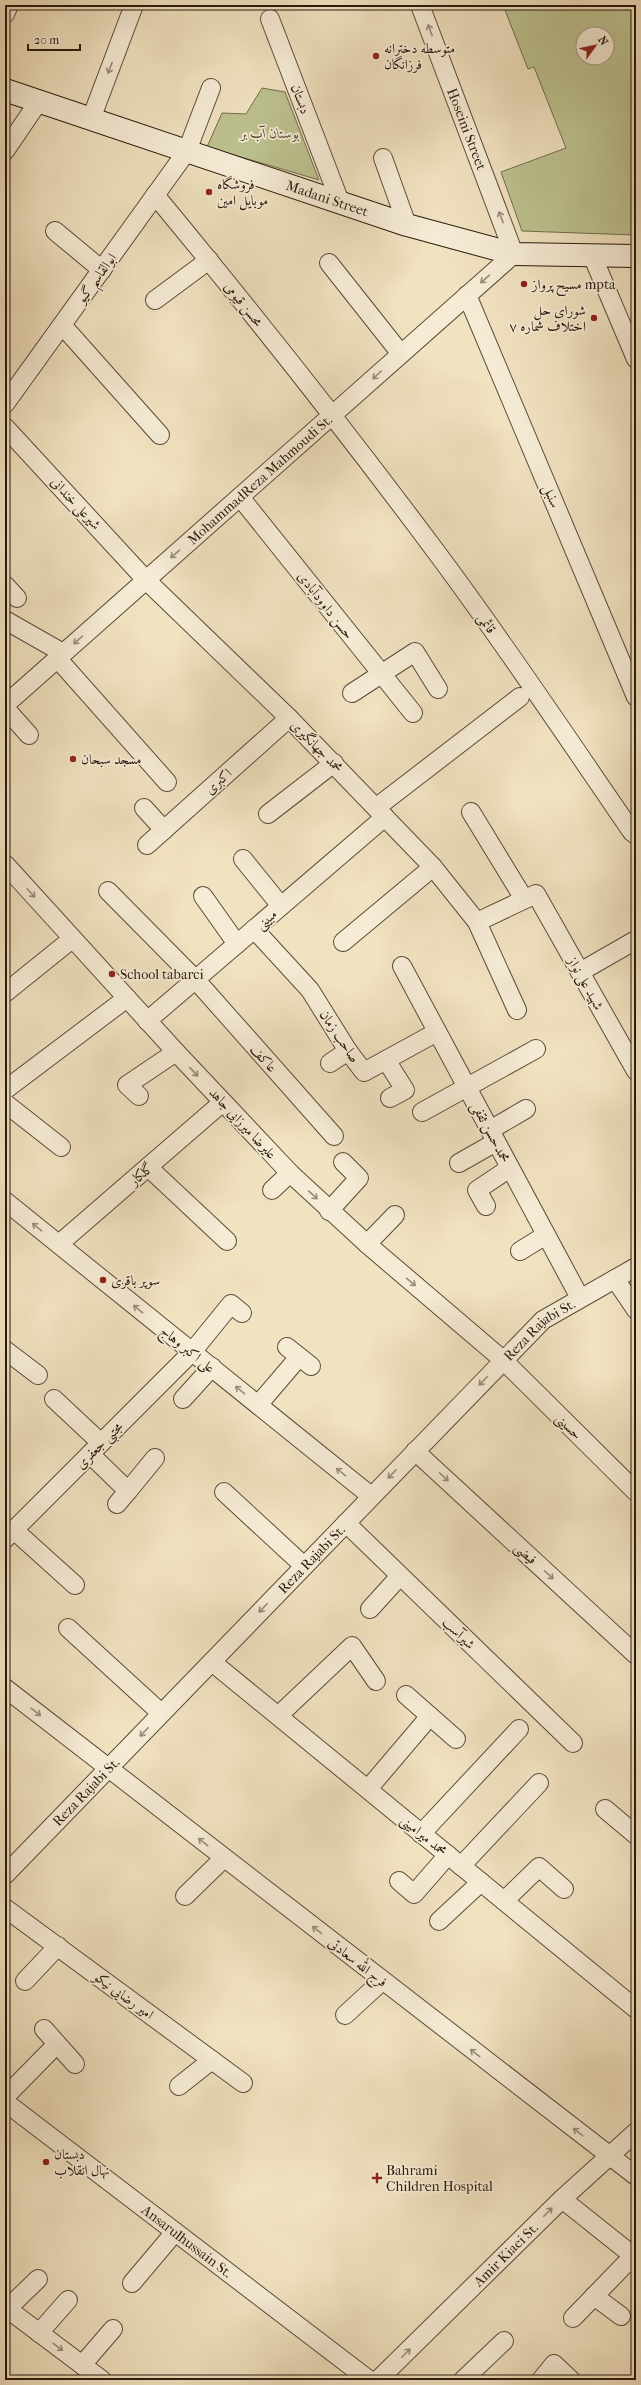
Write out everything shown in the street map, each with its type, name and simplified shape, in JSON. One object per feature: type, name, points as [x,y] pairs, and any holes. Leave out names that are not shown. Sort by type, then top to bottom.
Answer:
[{"type":"main road","name":"Madani Street","points":[[5,90],[407,225],[514,254],[636,256]]},
{"type":"street","points":[[5,14],[9,5]]},
{"type":"street","points":[[91,118],[134,5]]},
{"type":"street","name":"Hoseini Street","points":[[420,5],[514,254]]},
{"type":"street","name":"دبستان","points":[[270,19],[340,202]]},
{"type":"street","name":"ابوالقاسم گیو","points":[[5,404],[187,151],[211,88]]},
{"type":"street","points":[[5,151],[39,101]]},
{"type":"street","points":[[383,158],[407,225]]},
{"type":"street","name":"محسن قیومی","points":[[155,195],[209,260],[332,415]]},
{"type":"street","points":[[55,231],[102,270]]},
{"type":"street","name":"MohammadReza Mahmoudi St.","points":[[5,705],[514,254]]},
{"type":"street","points":[[592,255],[636,359]]},
{"type":"street","points":[[155,300],[209,260]]},
{"type":"street","points":[[329,263],[401,354]]},
{"type":"street","name":"سنبل","points":[[467,295],[636,697]]},
{"type":"street","points":[[62,325],[160,436]]},
{"type":"street","name":"قائمی","points":[[332,415],[438,555],[532,686],[632,832],[636,835]]},
{"type":"street","name":"شیرعلی خندانی","points":[[5,427],[146,580]]},
{"type":"street","name":"حسن داوودآبادی","points":[[240,497],[381,675],[413,713]]},
{"type":"street","name":"محمد جهانگیری","points":[[146,580],[289,718],[433,867],[477,922],[517,1010]]},
{"type":"street","points":[[5,620],[60,656],[167,782]]},
{"type":"street","points":[[352,693],[415,652],[438,689]]},
{"type":"street","name":"مبینی","points":[[147,1020],[281,906],[381,812],[520,697]]},
{"type":"street","points":[[5,708],[29,735]]},
{"type":"street","name":"اکبری","points":[[147,845],[289,718]]},
{"type":"street","points":[[268,814],[334,763]]},
{"type":"street","points":[[144,808],[164,830]]},
{"type":"street","name":"شهید علی نواز","points":[[471,812],[530,896],[580,972],[636,1071]]},
{"type":"street","points":[[243,859],[281,906]]},
{"type":"street","name":"علیرضا میرزایی جاهد","points":[[5,864],[126,998],[290,1173],[367,1244],[503,1360]]},
{"type":"street","points":[[343,942],[433,867]]},
{"type":"street","name":"عاکف","points":[[108,891],[195,980],[334,1136]]},
{"type":"street","points":[[203,896],[237,944]]},
{"type":"street","points":[[477,922],[530,896]]},
{"type":"street","name":"صاحب زمان","points":[[254,929],[310,990],[348,1051],[364,1072],[437,1032]]},
{"type":"street","points":[[5,993],[72,939]]},
{"type":"street","points":[[580,972],[634,941]]},
{"type":"street","name":"محمدحسن ثقفی","points":[[402,966],[580,1298]]},
{"type":"street","points":[[5,1090],[126,998]]},
{"type":"street","points":[[422,1112],[536,1049]]},
{"type":"street","points":[[330,1063],[348,1051]]},
{"type":"street","points":[[139,1096],[127,1085],[176,1052]]},
{"type":"street","points":[[386,1060],[405,1090],[390,1098]]},
{"type":"street","name":"گلکار","points":[[59,1244],[223,1102]]},
{"type":"street","points":[[5,1103],[61,1147]]},
{"type":"street","points":[[459,1163],[526,1109]]},
{"type":"street","points":[[330,1211],[359,1178],[343,1162]]},
{"type":"street","points":[[148,1167],[226,1241]]},
{"type":"street","points":[[486,1206],[477,1190],[510,1168]]},
{"type":"street","points":[[272,1190],[290,1173]]},
{"type":"street","name":"علی اکبر وهاج","points":[[5,1201],[372,1496]]},
{"type":"street","points":[[367,1244],[395,1215]]},
{"type":"street","points":[[520,1251],[546,1235]]},
{"type":"street","name":"Reza Rajabi St.","points":[[5,1875],[543,1320],[636,1267]]},
{"type":"street","points":[[615,1279],[636,1310]]},
{"type":"street","name":"مجتبی جعفری","points":[[7,1536],[192,1352],[231,1304],[242,1313]]},
{"type":"street","points":[[5,1350],[38,1375]]},
{"type":"street","points":[[258,1405],[299,1357]]},
{"type":"street","name":"حسینی","points":[[503,1360],[636,1492]]},
{"type":"street","points":[[183,1399],[212,1367]]},
{"type":"street","points":[[54,1399],[95,1449],[123,1498],[156,1458]]},
{"type":"street","name":"فیضی","points":[[415,1451],[636,1655]]},
{"type":"street","points":[[224,1492],[304,1566]]},
{"type":"street","name":"شیرآسب","points":[[346,1523],[573,1743]]},
{"type":"street","points":[[7,1536],[75,1586]]},
{"type":"street","points":[[370,1609],[400,1576]]},
{"type":"street","points":[[68,1628],[162,1713]]},
{"type":"street","points":[[278,1716],[352,1646],[376,1681]]},
{"type":"street","name":"محمد میرامینی","points":[[212,1662],[636,2009]]},
{"type":"street","name":"فرج الله سعادتی","points":[[5,1688],[636,2176]]},
{"type":"street","points":[[406,1695],[456,1739]]},
{"type":"street","points":[[368,1789],[430,1716]]},
{"type":"street","points":[[422,1834],[519,1729]]},
{"type":"street","points":[[399,1881],[414,1894],[455,1860],[538,1783]]},
{"type":"street","points":[[605,1809],[636,1835]]},
{"type":"street","points":[[185,1896],[224,1858]]},
{"type":"street","points":[[504,1901],[539,1867],[564,1889]]},
{"type":"street","points":[[439,1921],[481,1882]]},
{"type":"street","name":"امیر رضایی نیکو","points":[[5,1908],[243,2083]]},
{"type":"street","points":[[25,1981],[58,1946]]},
{"type":"street","points":[[345,2015],[382,1981]]},
{"type":"street","points":[[44,2029],[75,2064]]},
{"type":"street","points":[[5,2097],[57,2044]]},
{"type":"street","points":[[179,2086],[212,2060]]},
{"type":"street","name":"Ansarulhussain St.","points":[[5,2102],[369,2380]]},
{"type":"street","name":"Amir Kiaei St.","points":[[378,2380],[562,2198],[636,2132]]},
{"type":"street","points":[[562,2198],[634,2257],[573,2318]]},
{"type":"street","points":[[132,2283],[175,2232]]},
{"type":"street","points":[[38,2279],[6,2308],[102,2380]]},
{"type":"street","points":[[594,2296],[621,2316]]},
{"type":"street","points":[[39,2333],[68,2300]]},
{"type":"street","points":[[82,2365],[113,2329]]},
{"type":"street","points":[[463,2380],[504,2341]]},
{"type":"street","points":[[542,2380],[554,2364],[571,2380]]},
{"type":"green space","points":[[503,5],[635,5],[636,235],[522,231],[501,172],[566,148],[534,67],[528,69]]},
{"type":"green space","name":"بوستان آب بر","points":[[262,88],[285,92],[319,180],[207,147],[222,113],[246,114]]},
{"type":"place","name":"متوسطه دخترانه فرزانگان","points":[[376,56]]},
{"type":"place","name":"فروشگاه موبایل امین","points":[[209,192]]},
{"type":"place","name":"مسیح پرواز mpta","points":[[524,284]]},
{"type":"place","name":"شورای حل اختلاف شماره ۷","points":[[594,318]]},
{"type":"place","name":"مسجد سبحان","points":[[73,759]]},
{"type":"place","name":"School tabarci","points":[[112,974]]},
{"type":"place","name":"سوپر باقری","points":[[103,1280]]},
{"type":"place","name":"دبستان نهال انقلاب","points":[[46,2162]]},
{"type":"place","name":"Bahrami ‌ Children Hospital","points":[[377,2178]]}]
